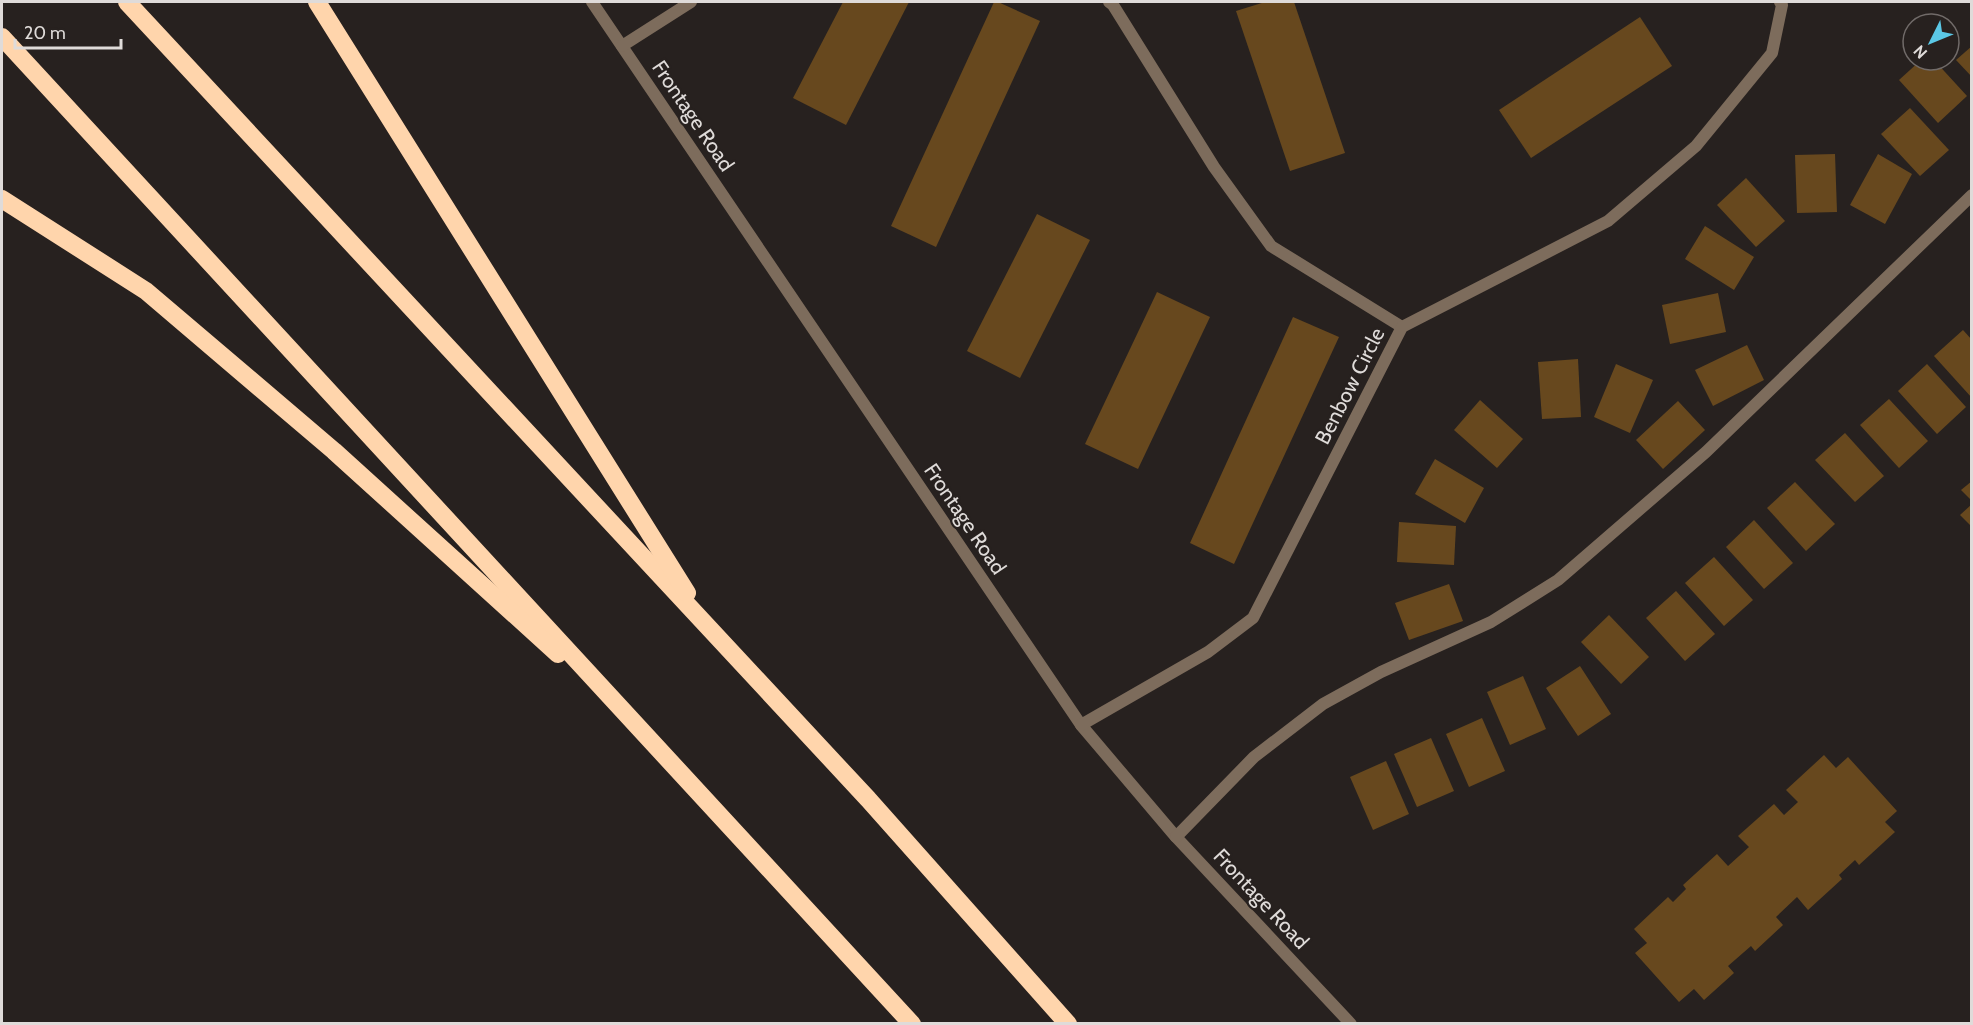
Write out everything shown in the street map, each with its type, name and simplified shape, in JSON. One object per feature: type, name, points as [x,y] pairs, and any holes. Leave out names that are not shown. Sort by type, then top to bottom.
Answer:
[{"type":"highway","points":[[127,2],[868,799],[1068,1023]]},
{"type":"highway","points":[[317,2],[711,630]]},
{"type":"highway","points":[[2,37],[912,1023]]},
{"type":"highway","points":[[2,199],[146,291],[334,451],[646,734]]},
{"type":"street","name":"Frontage Road","points":[[592,2],[1081,725],[1176,837],[1351,1023]]},
{"type":"street","points":[[622,46],[691,2]]},
{"type":"street","points":[[1109,2],[1214,167],[1271,246],[1402,327]]},
{"type":"street","name":"Benbow Circle","points":[[1081,725],[1208,652],[1253,618],[1402,327],[1608,221],[1696,146],[1772,53],[1782,5],[1780,2]]},
{"type":"street","points":[[1176,837],[1254,758],[1323,704],[1381,672],[1491,622],[1558,580],[1706,452],[1971,195]]},
{"type":"building","points":[[843,2],[909,2],[846,125],[793,98]]},
{"type":"building","points":[[994,2],[1040,21],[936,247],[891,226]]},
{"type":"building","points":[[1265,2],[1294,2],[1345,153],[1290,171],[1236,11]]},
{"type":"building","points":[[1640,17],[1672,66],[1531,158],[1499,110]]},
{"type":"building","points":[[1972,46],[1972,77],[1961,65],[1961,56]]},
{"type":"building","points":[[1908,72],[1945,72],[1967,96],[1938,123],[1899,80]]},
{"type":"building","points":[[1910,108],[1949,150],[1920,176],[1881,134]]},
{"type":"building","points":[[1835,154],[1837,212],[1797,213],[1795,155]]},
{"type":"building","points":[[1878,154],[1912,174],[1885,224],[1850,205]]},
{"type":"building","points":[[1746,178],[1785,221],[1756,247],[1717,205]]},
{"type":"building","points":[[1037,214],[1090,240],[1020,378],[967,351]]},
{"type":"building","points":[[1705,226],[1754,257],[1734,290],[1685,259]]},
{"type":"building","points":[[1157,292],[1210,317],[1138,469],[1085,444]]},
{"type":"building","points":[[1718,293],[1726,332],[1670,344],[1662,305]]},
{"type":"building","points":[[1293,317],[1339,337],[1234,564],[1190,543]]},
{"type":"building","points":[[1963,330],[1972,340],[1972,398],[1934,356]]},
{"type":"building","points":[[1747,345],[1764,380],[1713,406],[1695,370]]},
{"type":"building","points":[[1578,359],[1581,417],[1542,419],[1538,362]]},
{"type":"building","points":[[1616,364],[1653,380],[1630,433],[1594,417]]},
{"type":"building","points":[[1927,364],[1966,407],[1937,434],[1898,391]]},
{"type":"building","points":[[1889,399],[1928,441],[1899,468],[1860,425]]},
{"type":"building","points":[[1480,400],[1523,439],[1497,468],[1454,430]]},
{"type":"building","points":[[1678,401],[1705,430],[1663,469],[1636,440]]},
{"type":"building","points":[[1845,433],[1884,476],[1855,502],[1815,460]]},
{"type":"building","points":[[1435,459],[1484,488],[1465,523],[1415,494]]},
{"type":"building","points":[[1972,481],[1972,501],[1961,490]]},
{"type":"building","points":[[1795,482],[1835,524],[1806,551],[1767,508]]},
{"type":"building","points":[[1972,504],[1972,527],[1960,515]]},
{"type":"building","points":[[1754,520],[1793,563],[1764,589],[1726,547]]},
{"type":"building","points":[[1399,522],[1456,526],[1454,565],[1397,562]]},
{"type":"building","points":[[1714,557],[1753,600],[1724,626],[1685,583]]},
{"type":"building","points":[[1449,584],[1463,621],[1409,640],[1395,603]]},
{"type":"building","points":[[1676,591],[1715,634],[1685,661],[1646,618]]},
{"type":"building","points":[[1609,615],[1649,657],[1621,684],[1581,642]]},
{"type":"building","points":[[1580,666],[1611,714],[1578,736],[1546,688]]},
{"type":"building","points":[[1523,676],[1546,729],[1510,745],[1487,692]]},
{"type":"building","points":[[1482,718],[1505,771],[1469,787],[1446,734]]},
{"type":"building","points":[[1431,738],[1454,791],[1417,807],[1394,754]]},
{"type":"building","points":[[1824,755],[1836,768],[1848,757],[1897,811],[1885,822],[1895,832],[1859,865],[1855,860],[1839,875],[1842,879],[1808,910],[1797,897],[1776,917],[1783,925],[1755,951],[1751,946],[1728,966],[1734,973],[1704,1000],[1694,989],[1679,1002],[1635,953],[1647,943],[1634,929],[1668,897],[1673,902],[1686,889],[1683,885],[1717,854],[1728,866],[1749,847],[1738,836],[1774,804],[1784,815],[1798,802],[1786,790]]},
{"type":"building","points":[[1386,761],[1409,814],[1373,830],[1350,777]]}]
